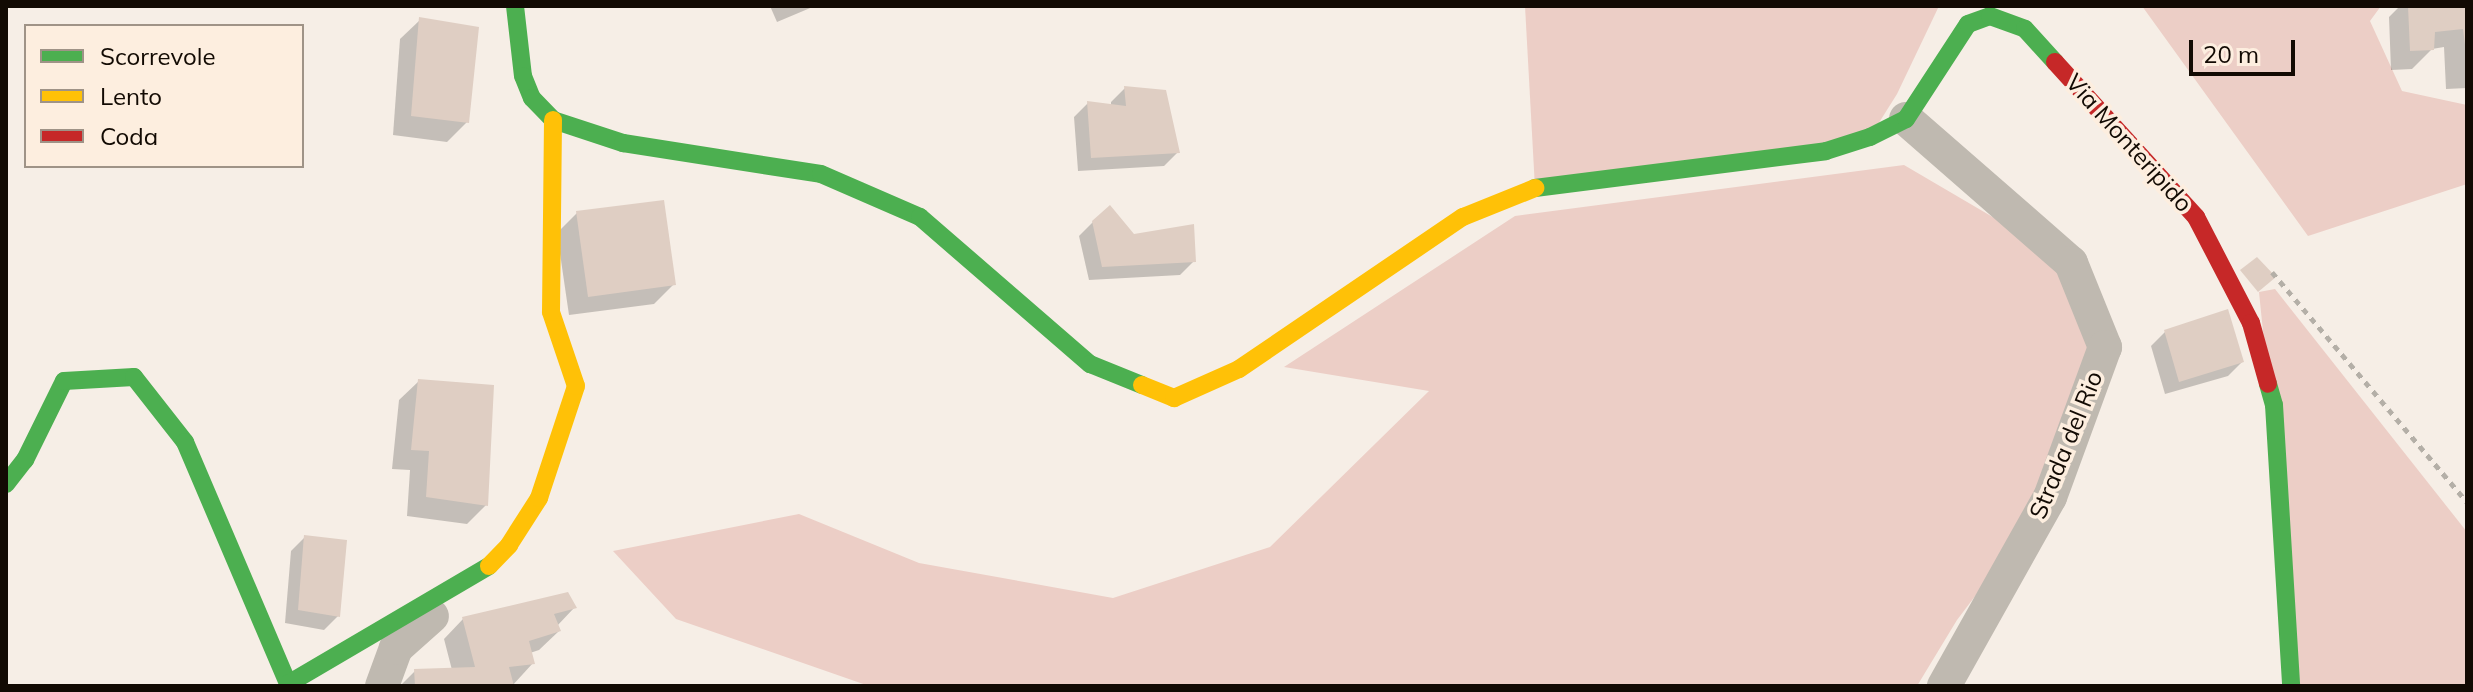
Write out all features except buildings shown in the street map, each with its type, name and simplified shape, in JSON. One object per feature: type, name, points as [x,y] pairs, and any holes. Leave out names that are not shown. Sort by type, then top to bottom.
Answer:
[{"type":"street","points":[[515,6],[523,76],[532,98],[553,120],[623,143],[821,174],[920,217],[1090,364],[1174,398],[1239,369],[1463,217],[1535,188],[1826,151],[1870,137],[1906,119],[1938,75],[1968,24],[1987,11]]},
{"type":"street","name":"Via Monteripido","points":[[1987,11],[2025,29],[2196,217],[2251,323],[2274,405],[2291,686]]},
{"type":"street","name":"Strada del Rio","points":[[1906,119],[2071,263],[2105,347],[2050,497],[1944,686]]},
{"type":"street","points":[[382,686],[396,648],[509,545],[539,498],[576,386],[551,312],[553,120]]},
{"type":"street","points":[[6,484],[25,460],[64,381],[134,377],[185,442],[288,684],[484,571]]},
{"type":"shaded area","points":[[1525,6],[1939,6],[1897,94],[1870,137],[1535,188]]},
{"type":"shaded area","points":[[2142,6],[2381,6],[2370,21],[2402,91],[2467,105],[2467,184],[2308,236]]},
{"type":"shaded area","points":[[1904,165],[2071,263],[2105,347],[2050,497],[1957,620],[1917,686],[869,686],[676,619],[613,551],[799,514],[919,563],[1113,598],[1270,547],[1429,391],[1284,367],[1515,216]]},
{"type":"shaded area","points":[[2275,289],[2467,532],[2467,686],[2299,686],[2259,292]]},
{"type":"traffic: fast","points":[[515,6],[523,76],[532,98],[553,120],[623,143],[821,174],[920,217],[1090,364],[1142,385]]},
{"type":"traffic: fast","points":[[1535,188],[1826,151],[1870,137],[1906,119],[1968,24],[1990,16],[2025,29],[2055,62]]},
{"type":"traffic: fast","points":[[6,484],[25,460],[64,381],[134,377],[185,442],[288,684],[489,566]]},
{"type":"traffic: fast","points":[[2268,384],[2274,405],[2291,686]]},
{"type":"traffic: slow","points":[[489,566],[509,545],[539,498],[576,386],[551,312],[553,120]]},
{"type":"traffic: slow","points":[[1142,385],[1174,398],[1239,369],[1463,217],[1535,188]]},
{"type":"traffic: jam","points":[[2055,62],[2196,217],[2251,323],[2268,384]]}]
